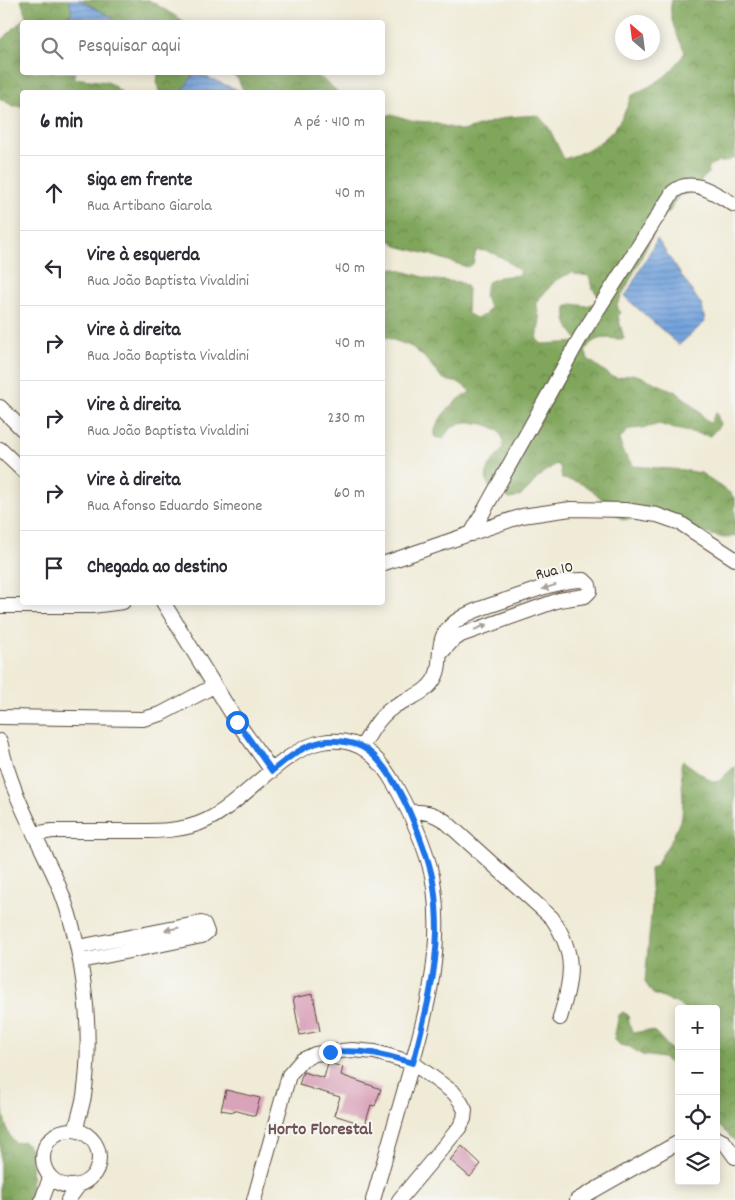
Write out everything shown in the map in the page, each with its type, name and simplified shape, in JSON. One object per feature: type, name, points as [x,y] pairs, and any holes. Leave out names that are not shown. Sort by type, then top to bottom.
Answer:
[{"type":"street","points":[[471,534],[581,336],[673,192],[678,187],[686,184],[695,185],[735,205]]},
{"type":"street","points":[[0,407],[20,427]]},
{"type":"street","points":[[0,449],[20,468]]},
{"type":"street","points":[[385,563],[522,516],[571,509],[625,510],[657,515],[680,523],[735,559]]},
{"type":"street","name":"Rua 10","points":[[362,747],[379,719],[392,708],[428,688],[436,676],[441,654],[440,643],[445,632],[559,600],[585,596],[590,591],[589,585],[584,580],[555,585],[481,609],[462,617],[458,628]]},
{"type":"street","points":[[0,606],[100,605]]},
{"type":"street","points":[[165,605],[237,722],[272,771]]},
{"type":"street","points":[[0,718],[143,719],[161,714],[214,686]]},
{"type":"street","points":[[0,741],[16,795],[56,879],[80,954],[86,1012],[87,1056],[84,1097],[76,1129]]},
{"type":"street","points":[[34,834],[52,831],[160,831],[206,821],[228,808],[288,758],[303,748],[321,742],[340,741],[362,747],[385,768],[410,812],[422,844],[434,886],[437,931],[436,961],[429,1000],[413,1063],[373,1200]]},
{"type":"street","points":[[410,812],[423,811],[434,814],[445,821],[552,918],[562,934],[568,949],[571,965],[568,992],[560,1018]]},
{"type":"street","points":[[80,954],[201,923],[204,924],[208,932],[202,936]]},
{"type":"street","points":[[254,1200],[289,1075],[302,1060],[315,1054],[352,1050],[375,1052],[413,1063],[454,1093],[464,1110],[464,1119],[459,1128],[399,1200]]},
{"type":"street","points":[[67,1129],[76,1129],[88,1134],[96,1144],[100,1156],[98,1169],[90,1179],[79,1185],[68,1186],[59,1184],[50,1178],[45,1170],[42,1162],[43,1153],[51,1137],[67,1129]]},
{"type":"street","points":[[720,1140],[724,1142],[735,1156]]},
{"type":"street","points":[[577,1200],[675,1144]]},
{"type":"street","points":[[42,1200],[50,1178]]},
{"type":"street","points":[[68,1200],[79,1185]]},
{"type":"green space","points":[[21,0],[69,0],[72,12],[68,17],[75,20],[22,20],[26,16]]},
{"type":"green space","points":[[80,0],[149,0],[182,20],[112,20],[113,18]]},
{"type":"green space","points":[[672,0],[735,0],[735,158],[721,163],[721,160],[709,166],[708,174],[688,194],[680,195],[670,211],[662,217],[617,305],[624,339],[607,338],[597,340],[592,342],[585,351],[588,359],[611,376],[618,378],[632,374],[676,392],[691,403],[710,424],[717,413],[720,425],[710,436],[659,424],[645,428],[630,429],[619,439],[623,452],[633,466],[701,473],[730,493],[735,499],[735,536],[724,538],[640,517],[622,520],[589,488],[562,479],[560,466],[556,464],[542,474],[523,494],[509,499],[500,489],[489,487],[486,476],[489,467],[503,449],[503,440],[499,432],[486,425],[470,423],[455,426],[449,430],[443,439],[435,437],[435,431],[441,418],[451,406],[470,391],[460,383],[442,378],[424,357],[412,347],[385,337],[385,266],[434,280],[459,282],[465,285],[468,289],[467,313],[476,318],[485,315],[490,307],[484,296],[487,283],[499,277],[519,275],[521,272],[500,257],[488,252],[476,251],[473,264],[467,267],[397,246],[387,237],[385,234],[385,115],[430,122],[463,131],[508,117],[538,115],[549,128],[564,159],[577,155],[607,136],[621,119],[631,96],[668,74],[685,52],[674,27],[671,13]],"holes":[[[573,272],[574,274],[589,276],[593,289],[601,299],[600,302],[586,306],[572,304],[566,307],[568,326],[580,342],[542,344],[537,340],[540,320],[537,301],[556,280]]]},
{"type":"green space","points":[[20,22],[20,75],[74,75],[73,78],[108,82],[119,90],[20,90],[20,106],[14,106],[0,99],[0,42]]},
{"type":"green space","points":[[158,75],[196,75],[214,90],[159,90]]},
{"type":"green space","points":[[233,75],[317,75],[336,90],[243,90],[238,79]]},
{"type":"green space","points":[[683,761],[713,782],[719,781],[735,766],[735,1141],[720,1127],[720,1005],[679,1005],[653,994],[645,982],[652,905],[650,869],[656,865],[673,837],[682,816],[681,765]]},
{"type":"green space","points":[[623,1012],[628,1015],[629,1024],[633,1031],[655,1032],[675,1054],[675,1067],[663,1058],[642,1055],[630,1047],[620,1045],[614,1039],[619,1015]]},
{"type":"green space","points":[[0,1089],[4,1117],[11,1138],[15,1143],[22,1141],[26,1143],[31,1150],[32,1200],[0,1200]]},
{"type":"water","points":[[69,0],[80,0],[113,18],[112,20],[75,20],[68,17],[72,12]]},
{"type":"water","points":[[193,75],[202,75],[238,90],[183,90]]},
{"type":"water","points":[[657,239],[702,306],[705,322],[679,345],[625,297]]},
{"type":"building","points":[[313,994],[320,1031],[300,1035],[293,998]]},
{"type":"building","points":[[328,1063],[343,1067],[341,1075],[381,1089],[375,1106],[371,1105],[365,1125],[334,1115],[340,1097],[299,1085],[303,1072],[324,1078]]},
{"type":"building","points":[[226,1090],[260,1098],[255,1116],[234,1110],[233,1112],[221,1110]]},
{"type":"building","points":[[462,1146],[481,1164],[470,1177],[450,1160]]},
{"type":"district","name":"Horto Florestal","points":[[320,1128]]},
{"type":"route","points":[[237,722],[272,771],[303,748],[321,742],[340,741],[362,747],[385,768],[410,812],[429,866],[434,886],[437,931],[436,961],[429,1000],[413,1063],[375,1052],[352,1050],[330,1052]]}]
